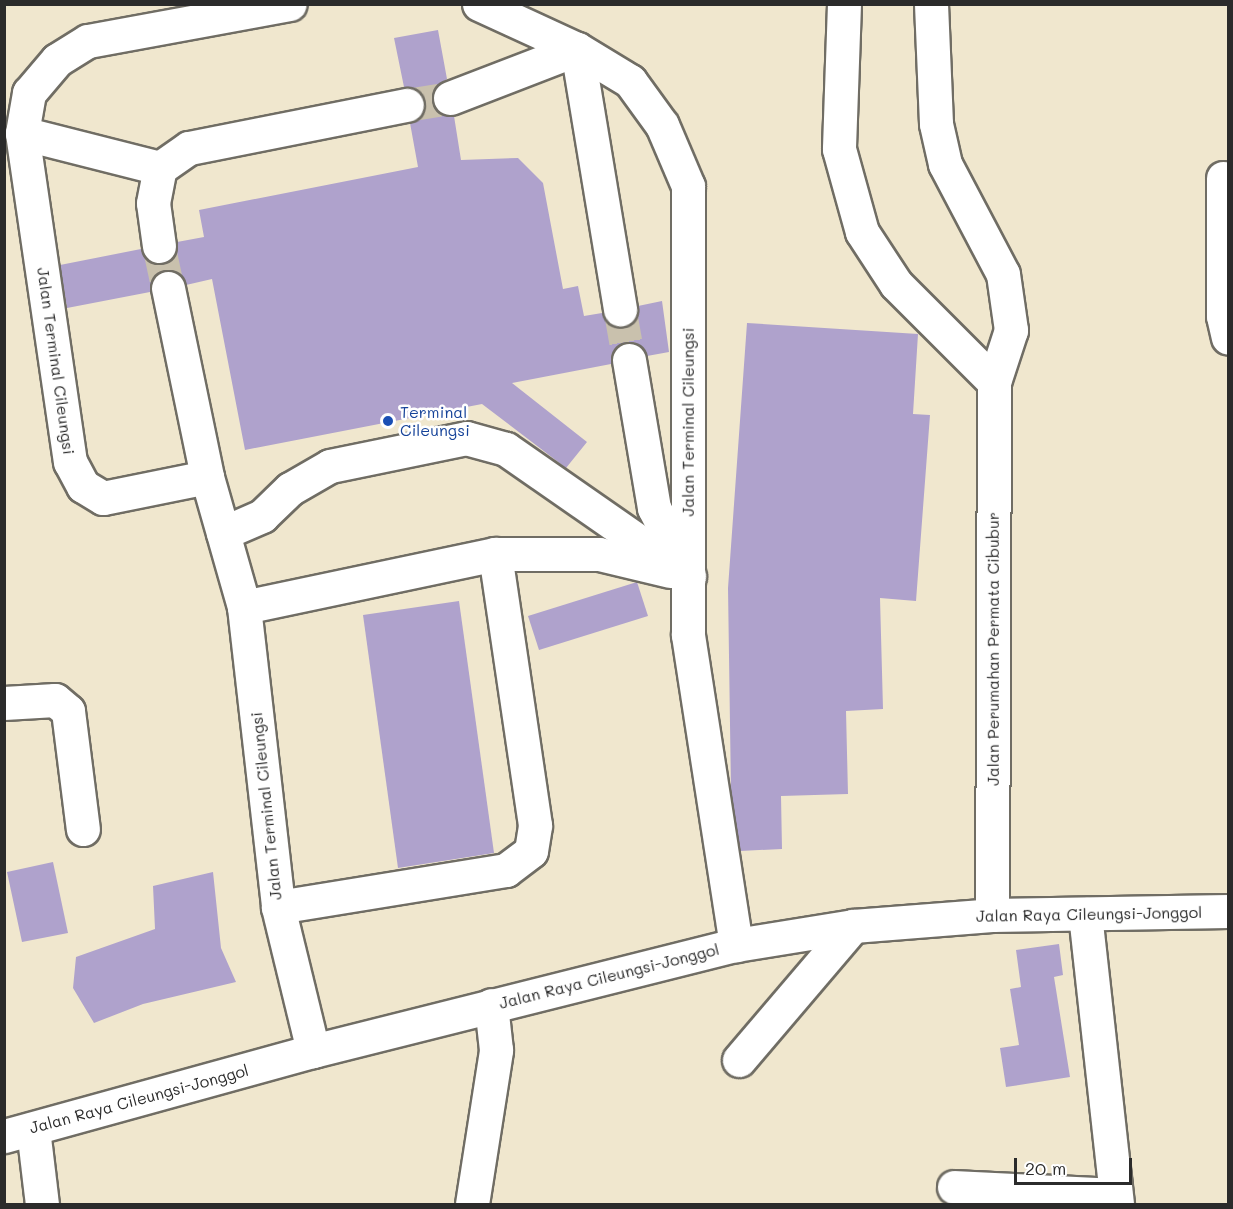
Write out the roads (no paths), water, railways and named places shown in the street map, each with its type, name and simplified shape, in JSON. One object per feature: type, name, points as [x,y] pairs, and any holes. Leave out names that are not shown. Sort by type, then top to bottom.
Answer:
[{"type":"street","name":"Jalan Terminal Cileungsi","points":[[290,4],[88,41],[57,60],[29,93],[22,133],[74,470],[83,486],[103,498],[207,477],[244,607],[278,907],[313,1051]]},
{"type":"street","name":"Jalan Terminal Cileungsi","points":[[479,4],[577,49],[630,81],[662,125],[688,186],[688,635],[736,945]]},
{"type":"street","points":[[844,4],[839,149],[862,232],[896,284],[994,382]]},
{"type":"street","name":"Jalan Perumahan Permata Cibubur","points":[[931,4],[936,124],[945,164],[1003,274],[1011,330],[994,382],[992,915]]},
{"type":"street","points":[[450,98],[577,49],[620,309]]},
{"type":"street","points":[[159,246],[153,203],[160,168],[189,148],[407,105]]},
{"type":"street","points":[[22,133],[160,168]]},
{"type":"street","points":[[1223,178],[1223,315],[1228,337]]},
{"type":"street","points":[[168,288],[207,477]]},
{"type":"street","points":[[629,360],[654,508],[689,576]]},
{"type":"street","points":[[223,533],[262,516],[290,489],[330,466],[466,438],[506,449],[689,576]]},
{"type":"street","points":[[244,607],[495,554],[599,554],[689,576]]},
{"type":"street","points":[[278,907],[506,870],[531,851],[535,825],[495,554]]},
{"type":"street","points":[[4,704],[55,700],[68,711],[83,829]]},
{"type":"street","name":"Jalan Raya Cileungsi-Jonggol","points":[[19,1132],[313,1051],[736,945],[853,926],[992,915],[1228,911]]},
{"type":"street","points":[[954,1187],[1116,1200],[1085,914]]},
{"type":"street","points":[[739,1060],[853,926]]},
{"type":"street","points":[[472,1204],[496,1050],[491,1005]]},
{"type":"street","points":[[19,1132],[42,1204]]},
{"type":"tunnel","points":[[407,105],[450,98]]},
{"type":"tunnel","points":[[159,246],[168,288]]},
{"type":"tunnel","points":[[620,309],[629,360]]},
{"type":"place","name":"Terminal Cileungsi","points":[[388,421]]}]
